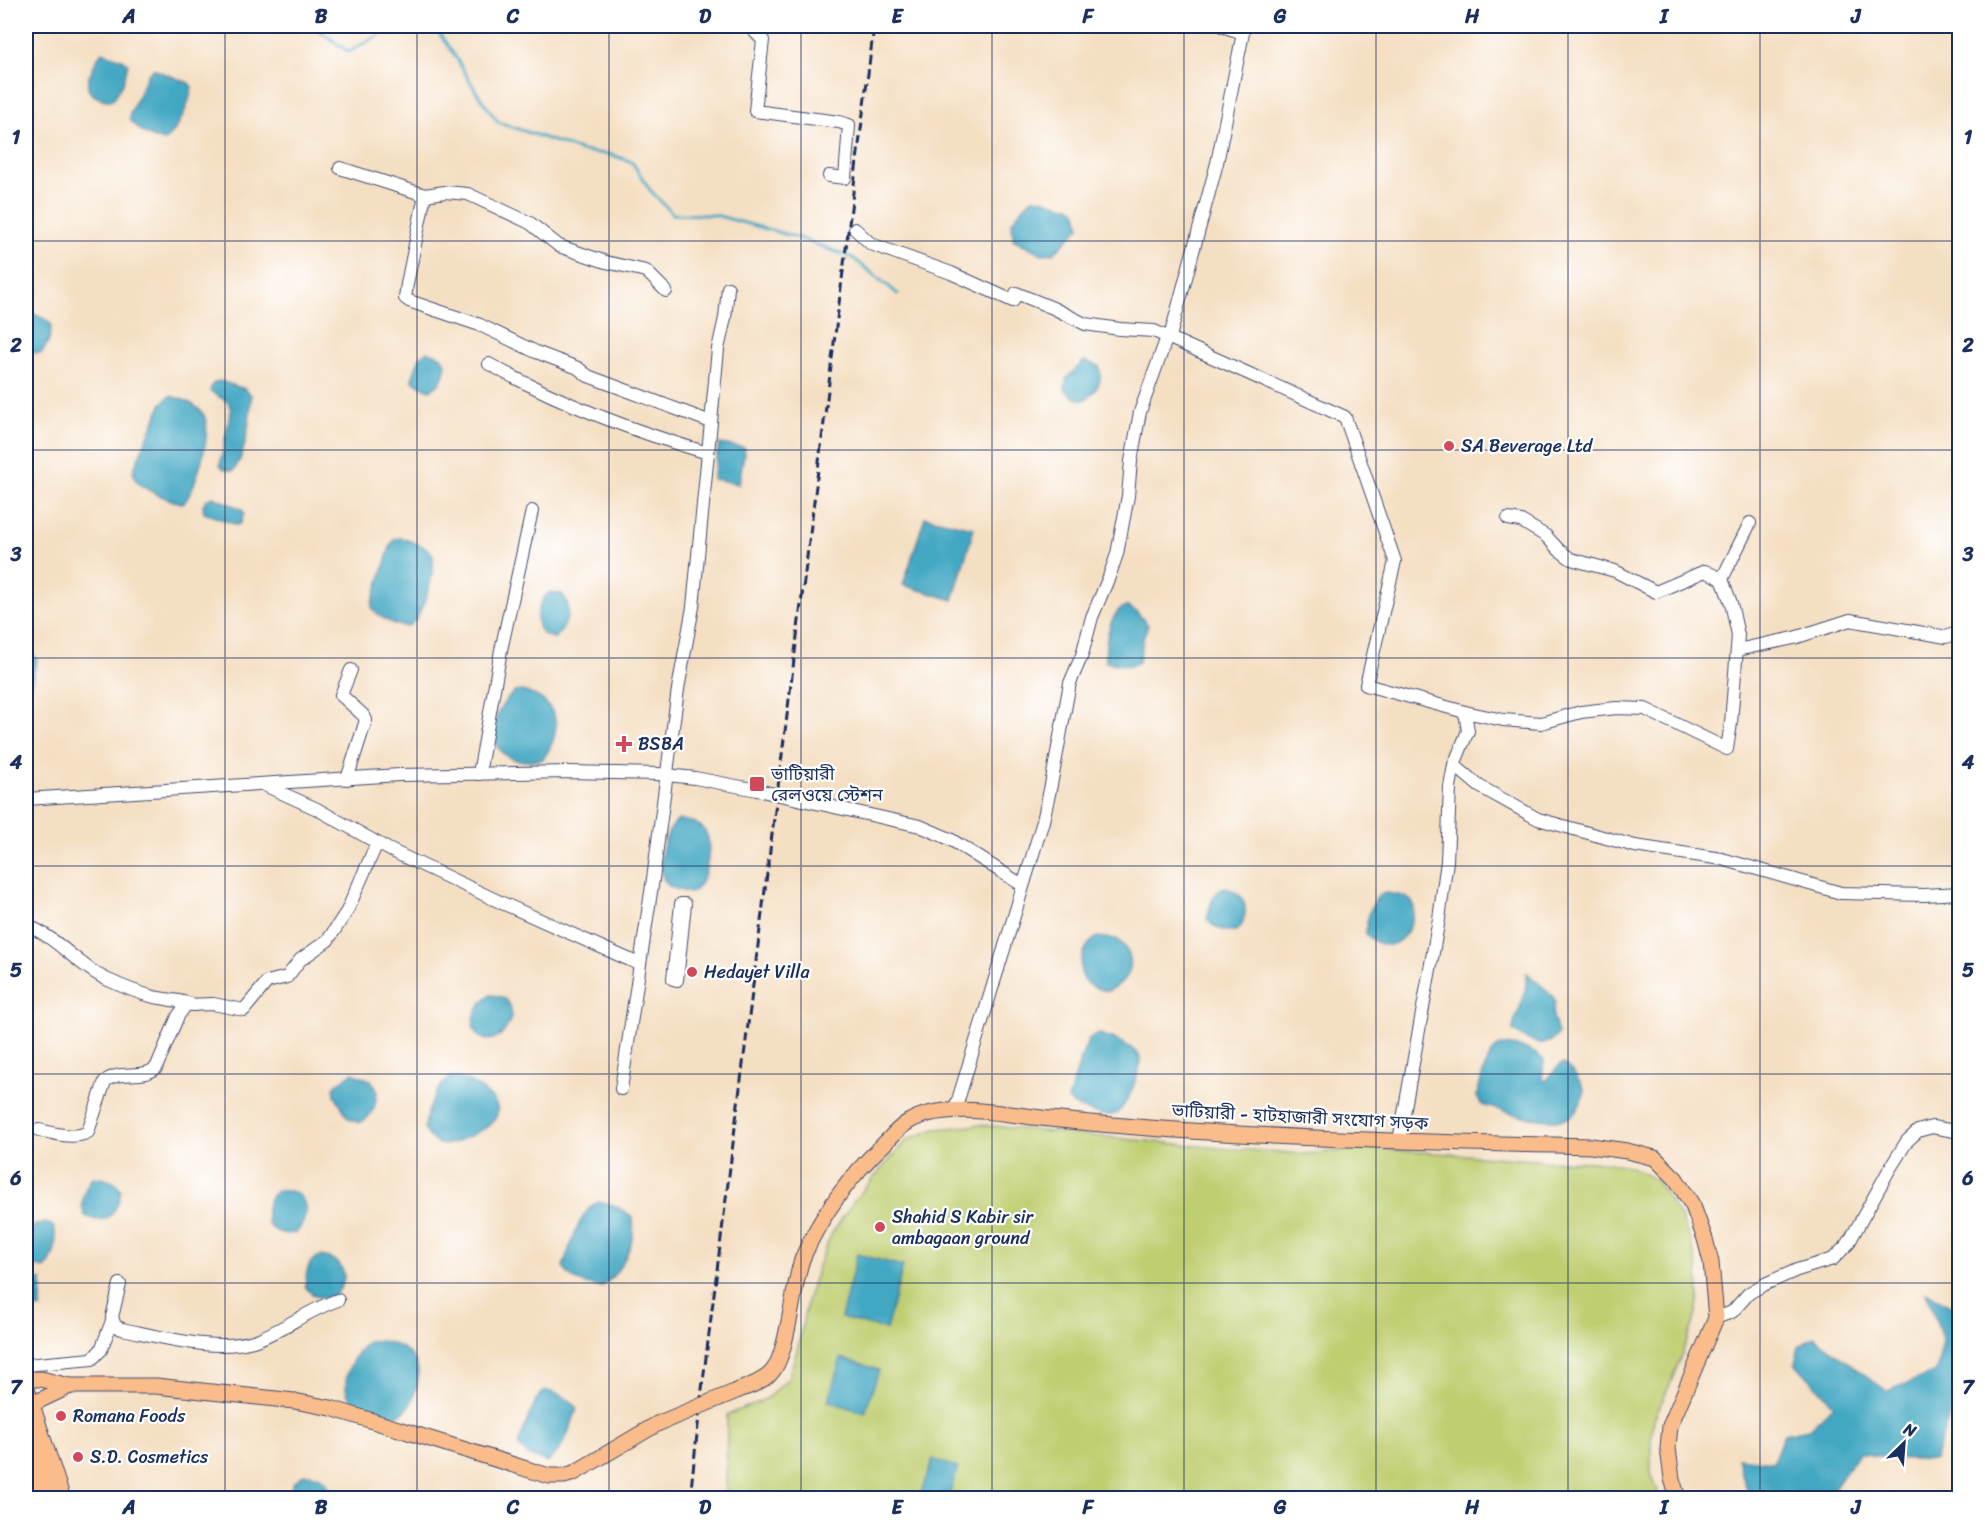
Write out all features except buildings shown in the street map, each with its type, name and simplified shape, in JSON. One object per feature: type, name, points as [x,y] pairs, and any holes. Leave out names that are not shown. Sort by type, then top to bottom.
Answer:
[{"type":"highway","points":[[28,1398],[61,1498]]},
{"type":"highway","points":[[26,1445],[29,1466],[44,1498]]},
{"type":"main road","name":"ভাটিয়ারী - হাটহাজারী সংযোগ সড়ক","points":[[70,1386],[156,1386],[294,1401],[332,1408],[549,1476],[564,1476],[574,1473],[657,1424],[757,1384],[772,1372],[784,1343],[802,1260],[819,1224],[841,1191],[877,1150],[905,1124],[931,1113],[955,1110],[1165,1131],[1399,1142],[1591,1146],[1627,1150],[1655,1158],[1676,1179],[1693,1206],[1711,1262],[1716,1318],[1670,1426],[1668,1448],[1672,1479],[1678,1498]]},
{"type":"main road","points":[[26,1379],[41,1379],[70,1386]]},
{"type":"main road","points":[[28,1398],[70,1386]]},
{"type":"street","points":[[749,26],[763,40],[755,111],[849,125],[845,178],[830,176]]},
{"type":"street","points":[[955,1110],[1043,821],[1052,785],[1070,684],[1082,655],[1092,617],[1117,554],[1140,412],[1167,337],[1171,333],[1217,164],[1243,33],[1222,26]]},
{"type":"street","points":[[340,168],[425,195],[445,192],[468,194],[530,223],[559,246],[606,262],[646,271],[666,291]]},
{"type":"street","points":[[425,195],[405,298],[480,325],[536,352],[578,368],[588,376],[711,422]]},
{"type":"street","points":[[855,229],[871,244],[951,273],[1013,301],[1016,293],[1084,324],[1154,331],[1345,417],[1395,561],[1366,685],[1503,720],[1541,723],[1581,712],[1616,708],[1645,709],[1727,749],[1738,635],[1731,603],[1722,579],[1706,571],[1656,592],[1615,571],[1571,559],[1546,536],[1521,521],[1508,519]]},
{"type":"street","points":[[621,1089],[679,680],[693,607],[718,349],[725,318],[728,288]]},
{"type":"street","points":[[489,364],[532,388],[598,417],[708,453]]},
{"type":"street","points":[[479,774],[501,650],[532,511]]},
{"type":"street","points":[[1722,579],[1750,523]]},
{"type":"street","points":[[1737,650],[1794,638],[1850,620],[1946,637],[1959,632]]},
{"type":"street","points":[[347,778],[366,720],[341,695],[351,670]]},
{"type":"street","points":[[1399,1142],[1442,899],[1447,861],[1450,787],[1454,765],[1468,730],[1465,712]]},
{"type":"street","points":[[1454,765],[1479,786],[1538,819],[1635,846],[1722,859],[1841,893],[1924,895],[1959,893]]},
{"type":"street","points":[[26,798],[408,774],[579,772],[667,775],[770,792],[920,826],[950,839],[1022,885]]},
{"type":"street","points":[[258,782],[500,902],[639,964]]},
{"type":"street","points":[[39,1130],[72,1135],[82,1135],[88,1132],[105,1081],[118,1075],[149,1073],[156,1068],[181,1010],[186,1005],[213,1004],[244,1010],[267,982],[287,976],[300,960],[328,940],[347,911],[377,843]]},
{"type":"street","points":[[681,904],[685,904],[683,926],[677,980],[673,979],[681,904]]},
{"type":"street","points":[[26,925],[49,937],[106,979],[154,997],[181,1000],[195,1005]]},
{"type":"street","points":[[1716,1318],[1732,1312],[1749,1293],[1765,1284],[1797,1270],[1833,1259],[1848,1244],[1889,1170],[1907,1141],[1918,1131],[1932,1127],[1959,1132]]},
{"type":"street","points":[[26,1365],[92,1359],[103,1347],[112,1321],[120,1284]]},
{"type":"street","points":[[112,1321],[115,1326],[122,1329],[210,1345],[232,1345],[258,1339],[318,1307],[338,1300]]},
{"type":"green space","points":[[981,1125],[1305,1154],[1369,1148],[1548,1161],[1601,1162],[1629,1166],[1656,1180],[1681,1218],[1691,1242],[1698,1269],[1699,1298],[1694,1322],[1654,1419],[1651,1473],[1660,1498],[726,1498],[727,1415],[766,1399],[788,1379],[798,1347],[807,1302],[818,1266],[832,1233],[854,1201],[907,1140],[935,1129]]},
{"type":"water","points":[[102,52],[122,59],[128,64],[123,83],[113,100],[99,98],[88,88],[90,75]]},
{"type":"water","points":[[153,69],[189,83],[192,87],[183,116],[165,141],[146,134],[130,120],[130,114],[147,76]]},
{"type":"water","points":[[1032,198],[1070,206],[1077,212],[1080,227],[1054,253],[1042,254],[1013,239],[1012,221]]},
{"type":"water","points":[[26,310],[51,324],[49,340],[41,353],[26,352]]},
{"type":"water","points":[[427,351],[440,356],[446,363],[442,380],[429,390],[412,379],[420,357]]},
{"type":"water","points":[[1084,361],[1099,366],[1100,371],[1100,381],[1096,389],[1085,400],[1075,398],[1065,390],[1066,379]]},
{"type":"water","points":[[220,381],[245,389],[251,395],[249,423],[244,446],[233,471],[224,469],[220,465],[231,409],[228,402],[210,391],[213,384]]},
{"type":"water","points":[[170,396],[192,404],[203,414],[206,422],[202,459],[194,485],[184,503],[166,498],[139,484],[133,471],[162,403]]},
{"type":"water","points":[[719,444],[745,448],[739,484],[713,479]]},
{"type":"water","points":[[213,497],[242,509],[244,513],[241,523],[237,525],[204,513],[203,505],[206,500]]},
{"type":"water","points":[[925,517],[974,528],[953,600],[903,585]]},
{"type":"water","points":[[401,538],[425,547],[431,552],[433,558],[431,578],[420,612],[415,621],[405,626],[389,622],[372,609],[391,544],[395,539]]},
{"type":"water","points":[[550,592],[562,594],[568,605],[568,617],[555,638],[541,632],[537,618],[541,603]]},
{"type":"water","points":[[1126,606],[1137,612],[1148,625],[1139,662],[1130,666],[1106,662],[1109,630],[1115,615]]},
{"type":"water","points":[[26,648],[37,660],[26,701]]},
{"type":"water","points":[[522,691],[544,702],[551,709],[555,718],[554,738],[543,759],[525,761],[511,758],[501,752],[496,742],[494,730],[496,717],[503,704],[514,692]]},
{"type":"water","points":[[679,820],[690,821],[700,826],[705,831],[709,843],[704,875],[697,888],[690,893],[668,885],[661,871],[665,841]]},
{"type":"water","points":[[1224,887],[1238,894],[1244,904],[1243,922],[1236,931],[1219,929],[1207,919],[1214,896]]},
{"type":"water","points":[[1380,894],[1407,898],[1412,902],[1414,908],[1410,926],[1404,935],[1397,942],[1388,945],[1378,943],[1366,934],[1372,907]]},
{"type":"water","points":[[1098,937],[1117,939],[1124,946],[1130,961],[1128,974],[1108,991],[1088,984],[1081,972],[1083,954],[1089,944]]},
{"type":"water","points":[[1527,973],[1555,1000],[1553,1016],[1558,1034],[1548,1042],[1530,1041],[1513,1030],[1524,995]]},
{"type":"water","points":[[491,995],[503,998],[509,1004],[511,1013],[505,1031],[489,1040],[476,1033],[474,1021],[478,1008]]},
{"type":"water","points":[[1100,1034],[1127,1046],[1140,1057],[1136,1080],[1128,1099],[1118,1112],[1112,1115],[1100,1115],[1082,1109],[1068,1099],[1089,1039]]},
{"type":"water","points":[[1500,1045],[1524,1048],[1540,1057],[1544,1061],[1542,1079],[1545,1081],[1560,1065],[1563,1064],[1570,1069],[1585,1092],[1575,1113],[1568,1118],[1545,1120],[1482,1105],[1477,1097],[1482,1076],[1487,1061]]},
{"type":"water","points":[[352,1073],[371,1080],[377,1090],[371,1114],[359,1123],[348,1118],[335,1095],[334,1087]]},
{"type":"water","points":[[451,1077],[472,1083],[480,1088],[492,1098],[498,1110],[493,1121],[482,1130],[460,1141],[440,1144],[434,1142],[424,1128],[436,1093]]},
{"type":"water","points":[[93,1177],[112,1182],[121,1190],[114,1211],[105,1219],[92,1219],[84,1215],[82,1205],[84,1195]]},
{"type":"water","points":[[278,1190],[295,1192],[303,1201],[305,1217],[296,1233],[281,1233],[268,1225],[267,1205]]},
{"type":"water","points":[[599,1202],[614,1205],[633,1217],[634,1227],[626,1256],[615,1274],[601,1287],[574,1279],[563,1266],[581,1220],[592,1206]]},
{"type":"water","points":[[46,1223],[53,1226],[56,1243],[54,1254],[45,1269],[29,1263],[28,1248],[35,1225]]},
{"type":"water","points":[[857,1254],[903,1266],[886,1330],[841,1318]]},
{"type":"water","points":[[320,1256],[334,1261],[342,1269],[344,1278],[341,1288],[334,1295],[325,1298],[315,1296],[305,1286],[310,1264]]},
{"type":"water","points":[[26,1280],[42,1280],[41,1308],[28,1310]]},
{"type":"water","points":[[1926,1292],[1960,1312],[1959,1396],[1955,1400],[1934,1460],[1891,1458],[1859,1453],[1834,1489],[1817,1498],[1748,1498],[1738,1458],[1773,1462],[1784,1434],[1809,1429],[1834,1405],[1795,1363],[1799,1347],[1814,1337],[1887,1391],[1936,1372],[1943,1341]]},
{"type":"water","points":[[369,1341],[398,1346],[412,1357],[417,1365],[417,1385],[414,1396],[402,1413],[389,1416],[374,1414],[359,1407],[347,1393],[346,1379],[350,1366],[359,1350]]},
{"type":"water","points":[[841,1358],[879,1370],[865,1413],[828,1401]]},
{"type":"water","points":[[545,1390],[567,1399],[577,1408],[563,1444],[548,1462],[527,1454],[518,1444],[536,1400]]},
{"type":"water","points":[[933,1459],[958,1468],[948,1498],[919,1498]]},
{"type":"water","points":[[304,1474],[324,1479],[329,1487],[330,1498],[288,1498],[293,1483]]},
{"type":"waterway","points":[[316,26],[349,52],[390,26]]},
{"type":"waterway","points":[[434,26],[498,122],[582,151],[613,155],[632,162],[650,190],[673,214],[715,215],[796,237],[853,258],[898,294]]},
{"type":"railway","points":[[690,1498],[874,26]]},
{"type":"place","name":"SA Beverage Ltd","points":[[1449,446]]},
{"type":"place","name":"BSBA","points":[[624,744]]},
{"type":"place","name":"ভাটিয়ারী রেলওয়ে স্টেশন","points":[[757,784]]},
{"type":"place","name":"Hedayet Villa","points":[[692,972]]},
{"type":"place","name":"Shahid S Kabir sir ambagaan ground","points":[[880,1227]]},
{"type":"place","name":"Romana Foods","points":[[61,1416]]},
{"type":"place","name":"S.D. Cosmetics","points":[[78,1457]]}]
